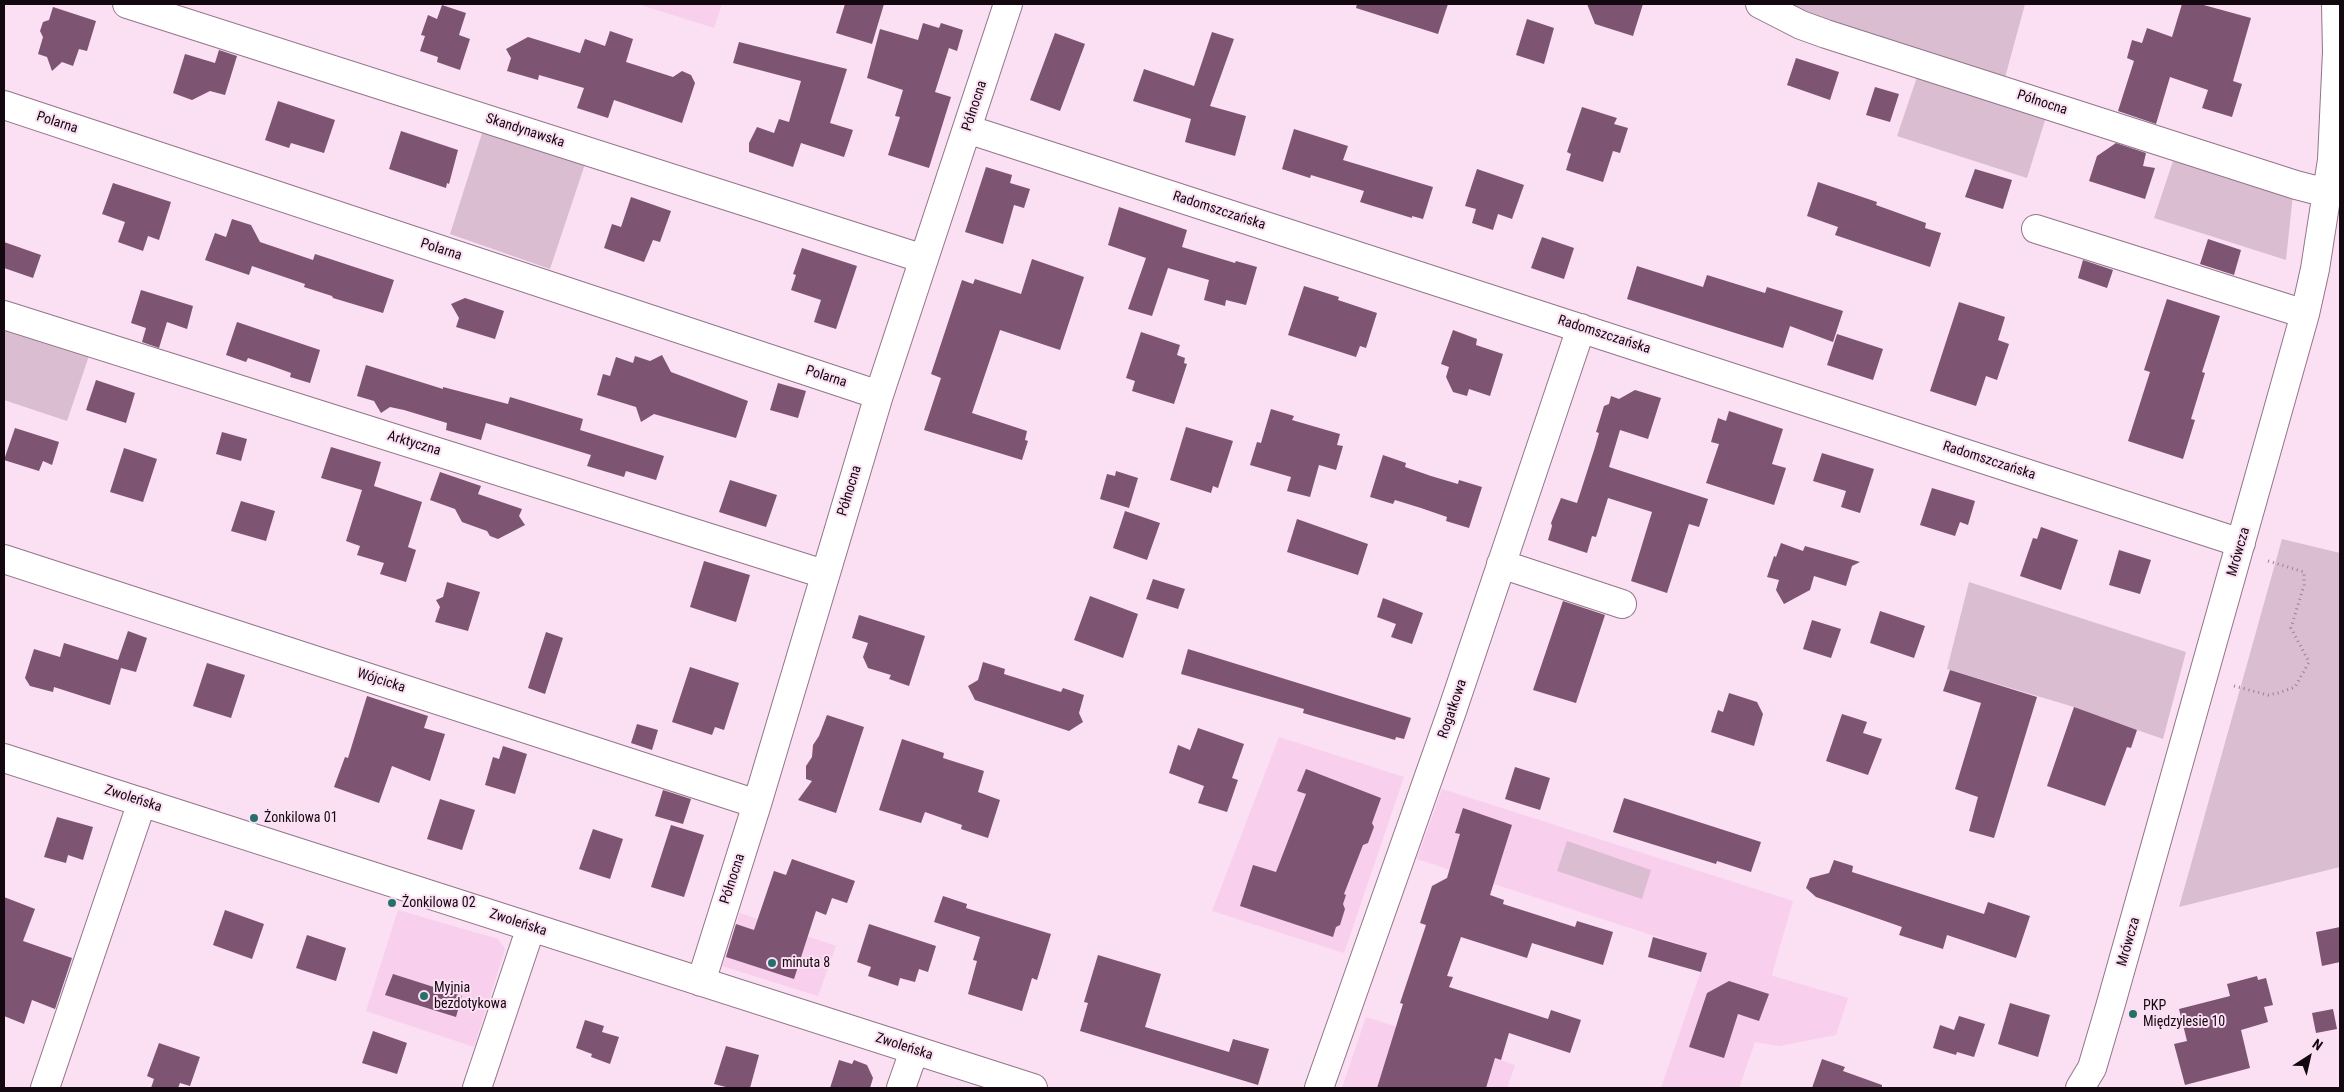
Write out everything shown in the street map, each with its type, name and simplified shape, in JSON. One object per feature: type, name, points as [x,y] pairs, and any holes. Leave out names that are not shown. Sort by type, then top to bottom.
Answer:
[{"type":"street","name":"Skandynawska","points":[[127,4],[924,259]]},
{"type":"street","name":"Północna","points":[[701,982],[757,804],[824,574],[879,395],[1008,4]]},
{"type":"street","name":"Północna","points":[[1760,4],[1826,34],[2296,185],[2327,193]]},
{"type":"street","name":"Mrówcza","points":[[2080,1088],[2092,1068],[2103,1032],[2305,314],[2327,193],[2335,116],[2336,4]]},
{"type":"street","name":"Polarna","points":[[4,105],[879,395]]},
{"type":"street","name":"Radomszczańska","points":[[967,129],[2241,542]]},
{"type":"street","points":[[2036,229],[2305,314]]},
{"type":"street","name":"Arktyczna","points":[[4,315],[824,574]]},
{"type":"street","name":"Rogatkowa","points":[[1319,1088],[1502,564],[1581,328]]},
{"type":"street","name":"Wójcicka","points":[[4,559],[757,804]]},
{"type":"street","points":[[1502,564],[1622,604]]},
{"type":"street","name":"Zwoleńska","points":[[4,758],[1033,1088]]},
{"type":"street","points":[[45,1088],[142,802]]},
{"type":"street","points":[[477,1088],[531,927]]},
{"type":"street","points":[[901,1088],[914,1051]]},
{"type":"path","points":[[2234,686],[2268,695],[2278,693],[2295,687],[2309,662],[2291,628],[2304,585],[2304,572],[2265,560]]},
{"type":"shaded area","points":[[638,4],[722,4],[714,28]]},
{"type":"shaded area","points":[[1782,4],[2025,4],[2003,85]]},
{"type":"shaded area","points":[[1917,77],[2046,117],[2027,178],[1897,136]]},
{"type":"shaded area","points":[[484,127],[586,161],[550,269],[450,234]]},
{"type":"shaded area","points":[[2174,158],[2293,194],[2286,260],[2154,218]]},
{"type":"shaded area","points":[[4,323],[91,350],[67,421],[4,400]]},
{"type":"shaded area","points":[[2282,539],[2340,553],[2340,867],[2179,907]]},
{"type":"shaded area","points":[[1969,582],[2186,652],[2163,739],[2119,725],[2074,707],[1947,669]]},
{"type":"shaded area","points":[[1279,737],[1404,777],[1344,953],[1212,911]]},
{"type":"shaded area","points":[[1442,789],[1793,901],[1772,974],[1773,976],[1848,998],[1836,1035],[1779,1046],[1755,1042],[1739,1088],[1661,1088],[1707,953],[1417,859]]},
{"type":"shaded area","points":[[1567,841],[1651,870],[1642,899],[1557,871]]},
{"type":"shaded area","points":[[398,910],[498,939],[505,949],[474,1047],[366,1011]]},
{"type":"shaded area","points":[[740,913],[836,946],[818,996],[722,966]]},
{"type":"shaded area","points":[[1366,1017],[1515,1065],[1507,1088],[1342,1088]]},
{"type":"building","points":[[845,4],[884,4],[872,44],[836,33]]},
{"type":"building","points":[[1357,4],[1448,4],[1438,34],[1356,8]]},
{"type":"building","points":[[1587,4],[1643,4],[1633,36],[1595,24]]},
{"type":"building","points":[[2182,4],[2200,4],[2251,18],[2233,81],[2242,84],[2232,117],[2202,108],[2208,90],[2170,77],[2156,124],[2118,111],[2134,61],[2127,58],[2132,40],[2142,43],[2147,28],[2172,37]]},
{"type":"building","points":[[442,5],[466,13],[459,35],[470,39],[460,70],[437,62],[438,57],[420,51],[425,36],[421,35],[428,15],[437,19]]},
{"type":"building","points":[[53,7],[96,21],[87,51],[79,49],[73,66],[62,62],[52,71],[47,57],[38,54],[43,37],[40,31],[43,22],[49,20]]},
{"type":"building","points":[[1527,19],[1554,28],[1544,64],[1516,55]]},
{"type":"building","points":[[923,23],[939,28],[941,23],[963,30],[957,51],[949,48],[935,92],[951,97],[929,168],[888,155],[900,117],[895,116],[903,90],[867,78],[880,29],[918,40]]},
{"type":"building","points":[[610,31],[633,39],[626,62],[673,77],[682,71],[691,75],[695,83],[682,123],[614,100],[608,118],[577,108],[584,88],[539,75],[538,80],[507,71],[511,58],[506,49],[528,37],[580,53],[585,39],[605,46]]},
{"type":"building","points":[[1212,32],[1234,39],[1210,106],[1246,116],[1235,156],[1185,142],[1191,119],[1133,101],[1144,69],[1194,86]]},
{"type":"building","points":[[1055,33],[1085,44],[1060,111],[1030,100]]},
{"type":"building","points":[[739,42],[847,69],[830,123],[853,130],[844,157],[801,143],[793,167],[749,152],[749,143],[757,127],[774,133],[779,119],[789,122],[801,81],[733,63]]},
{"type":"building","points":[[219,50],[237,56],[225,95],[210,91],[192,100],[173,93],[185,54],[215,63]]},
{"type":"building","points":[[1796,58],[1839,72],[1830,100],[1787,85]]},
{"type":"building","points":[[1875,87],[1899,94],[1890,122],[1866,115]]},
{"type":"building","points":[[278,101],[335,120],[324,153],[291,143],[289,148],[265,140]]},
{"type":"building","points":[[1582,107],[1617,118],[1614,124],[1628,128],[1620,153],[1613,151],[1603,182],[1566,170],[1571,154],[1567,152]]},
{"type":"building","points":[[1294,129],[1348,146],[1343,160],[1433,187],[1423,219],[1412,216],[1412,218],[1360,202],[1364,191],[1311,175],[1310,178],[1282,169]]},
{"type":"building","points":[[401,131],[458,150],[449,184],[447,183],[446,188],[389,169]]},
{"type":"building","points":[[2116,143],[2146,153],[2143,166],[2155,168],[2145,199],[2089,181],[2097,156]]},
{"type":"building","points":[[986,167],[1012,175],[1010,183],[1030,189],[1024,208],[1014,205],[1003,244],[965,232]]},
{"type":"building","points":[[1477,169],[1524,185],[1512,219],[1498,214],[1493,230],[1472,223],[1476,209],[1465,206]]},
{"type":"building","points":[[1975,169],[2012,180],[2003,209],[1965,197]]},
{"type":"building","points":[[1818,182],[1877,202],[1876,205],[1926,223],[1925,228],[1941,233],[1930,267],[1835,235],[1838,227],[1807,216]]},
{"type":"building","points":[[113,183],[171,202],[159,240],[148,236],[143,251],[118,242],[125,222],[102,214]]},
{"type":"building","points":[[631,197],[671,211],[660,242],[653,240],[644,262],[604,248],[612,224],[621,227]]},
{"type":"building","points":[[1119,207],[1187,230],[1182,247],[1235,263],[1236,261],[1257,267],[1246,305],[1226,300],[1225,306],[1204,300],[1209,280],[1168,268],[1152,316],[1128,309],[1146,258],[1108,245]]},
{"type":"building","points":[[232,219],[251,225],[260,242],[313,260],[315,254],[394,280],[383,313],[333,298],[332,296],[304,287],[305,284],[252,266],[249,275],[205,260],[215,233],[226,237]]},
{"type":"building","points":[[1542,237],[1574,248],[1564,279],[1531,268]]},
{"type":"building","points":[[2208,239],[2241,250],[2234,275],[2200,264]]},
{"type":"building","points":[[4,242],[41,255],[33,278],[4,268]]},
{"type":"building","points":[[802,248],[857,266],[836,329],[814,322],[821,300],[791,290],[796,275],[793,274]]},
{"type":"building","points":[[1032,259],[1084,277],[1060,350],[1000,330],[972,413],[1027,431],[1025,440],[1028,441],[1022,460],[924,430],[941,378],[931,374],[962,280],[973,284],[975,279],[1021,294]]},
{"type":"building","points":[[2083,260],[2113,270],[2107,288],[2078,278]]},
{"type":"building","points":[[1637,266],[1703,287],[1707,275],[1765,293],[1767,287],[1843,311],[1833,342],[1790,326],[1783,348],[1627,299]]},
{"type":"building","points":[[1304,286],[1339,297],[1338,300],[1377,313],[1366,348],[1360,346],[1356,357],[1288,335]]},
{"type":"building","points":[[141,290],[193,306],[187,329],[167,322],[159,348],[142,342],[146,328],[131,323]]},
{"type":"building","points":[[465,298],[504,311],[495,339],[456,327],[459,318],[451,304]]},
{"type":"building","points":[[2167,299],[2220,316],[2202,372],[2205,373],[2191,419],[2195,420],[2183,459],[2128,441],[2150,372],[2144,370]]},
{"type":"building","points":[[1959,302],[2005,317],[1998,340],[2009,344],[1997,380],[1986,376],[1976,406],[1930,391]]},
{"type":"building","points":[[237,322],[320,350],[310,383],[290,377],[291,373],[248,358],[246,362],[226,355]]},
{"type":"building","points":[[1453,330],[1477,339],[1476,345],[1503,354],[1490,396],[1469,389],[1467,396],[1453,392],[1446,377],[1449,367],[1441,364]]},
{"type":"building","points":[[1141,332],[1180,345],[1177,355],[1185,358],[1184,363],[1187,364],[1174,404],[1132,391],[1135,381],[1126,378]]},
{"type":"building","points":[[1837,334],[1883,349],[1873,380],[1827,365]]},
{"type":"building","points":[[662,355],[671,372],[748,401],[736,438],[654,414],[641,422],[636,407],[597,395],[603,374],[610,376],[616,357],[633,363],[635,356],[650,361]]},
{"type":"building","points":[[366,365],[443,389],[443,387],[508,404],[510,397],[583,419],[580,430],[664,456],[656,480],[626,471],[624,477],[587,466],[591,455],[486,423],[481,440],[446,430],[447,423],[404,410],[390,407],[381,413],[374,401],[357,396]]},
{"type":"building","points":[[96,380],[135,393],[126,423],[86,410]]},
{"type":"building","points":[[778,383],[806,391],[798,418],[770,410]]},
{"type":"building","points":[[1635,390],[1661,398],[1648,439],[1620,430],[1609,467],[1708,499],[1699,527],[1689,524],[1667,593],[1631,581],[1652,512],[1608,498],[1596,537],[1592,536],[1587,553],[1548,540],[1552,526],[1551,523],[1561,498],[1577,503],[1599,433],[1596,432],[1604,406],[1609,404],[1611,396],[1619,399]]},
{"type":"building","points":[[1271,409],[1294,416],[1292,420],[1340,434],[1337,445],[1343,446],[1336,470],[1319,465],[1310,497],[1287,491],[1291,477],[1250,465],[1257,442],[1261,443]]},
{"type":"building","points":[[1729,411],[1783,429],[1772,464],[1786,468],[1774,505],[1706,483],[1719,444],[1711,442],[1718,418],[1726,421]]},
{"type":"building","points":[[1186,427],[1233,441],[1218,488],[1213,486],[1211,493],[1170,480]]},
{"type":"building","points":[[15,428],[59,442],[52,465],[43,461],[39,471],[4,460]]},
{"type":"building","points":[[222,432],[247,439],[241,461],[216,454]]},
{"type":"building","points":[[331,447],[381,462],[374,486],[422,502],[408,547],[416,550],[406,582],[380,574],[384,563],[357,555],[360,546],[346,541],[362,490],[321,478]]},
{"type":"building","points":[[124,448],[157,459],[143,502],[110,492]]},
{"type":"building","points":[[1822,453],[1874,469],[1860,513],[1841,507],[1846,491],[1813,481]]},
{"type":"building","points":[[1383,455],[1406,463],[1405,467],[1431,476],[1458,484],[1459,480],[1482,487],[1469,528],[1446,521],[1447,517],[1421,508],[1395,500],[1393,504],[1370,497]]},
{"type":"building","points":[[1116,471],[1138,478],[1129,508],[1100,499],[1107,474],[1115,476]]},
{"type":"building","points":[[440,472],[481,486],[478,494],[522,509],[519,516],[525,525],[498,539],[490,536],[487,531],[462,522],[455,509],[430,500]]},
{"type":"building","points":[[730,480],[777,495],[766,527],[719,512]]},
{"type":"building","points":[[1932,488],[1975,501],[1968,525],[1960,522],[1955,536],[1920,525]]},
{"type":"building","points":[[241,501],[275,511],[266,541],[231,531]]},
{"type":"building","points":[[1125,511],[1160,523],[1147,560],[1113,548]]},
{"type":"building","points":[[1297,519],[1368,544],[1358,575],[1287,552]]},
{"type":"building","points":[[2041,527],[2078,540],[2061,590],[2020,576],[2033,538],[2037,539]]},
{"type":"building","points":[[1781,543],[1803,551],[1805,546],[1860,562],[1852,566],[1846,586],[1814,576],[1810,590],[1784,604],[1776,590],[1779,580],[1767,577],[1774,556],[1776,557]]},
{"type":"building","points":[[2119,550],[2151,560],[2140,594],[2109,585]]},
{"type":"building","points":[[704,561],[750,575],[736,622],[690,607]]},
{"type":"building","points":[[1153,579],[1185,589],[1178,609],[1146,599]]},
{"type":"building","points":[[447,582],[480,592],[468,631],[435,622],[440,607],[436,600],[443,597]]},
{"type":"building","points":[[1090,596],[1138,614],[1123,658],[1074,640]]},
{"type":"building","points":[[1383,598],[1423,613],[1412,644],[1391,637],[1396,624],[1377,617]]},
{"type":"building","points":[[1563,601],[1605,615],[1576,703],[1533,690]]},
{"type":"building","points":[[1880,611],[1925,626],[1914,658],[1870,643]]},
{"type":"building","points":[[859,615],[925,636],[909,686],[889,679],[891,675],[868,668],[863,657],[868,643],[852,638]]},
{"type":"building","points":[[1812,620],[1841,629],[1831,658],[1803,649]]},
{"type":"building","points":[[128,631],[147,638],[136,672],[121,668],[110,705],[54,687],[53,692],[30,686],[25,678],[34,649],[60,657],[64,643],[118,660]]},
{"type":"building","points":[[546,632],[563,638],[545,694],[528,688]]},
{"type":"building","points":[[1188,649],[1411,718],[1404,739],[1396,737],[1395,740],[1303,713],[1304,709],[1181,674]]},
{"type":"building","points":[[983,662],[1005,669],[1004,674],[1061,692],[1063,688],[1084,695],[1079,713],[1083,722],[1069,731],[975,700],[968,686],[978,680]]},
{"type":"building","points":[[207,663],[245,675],[231,718],[193,706]]},
{"type":"building","points":[[690,667],[739,683],[724,730],[715,727],[712,735],[672,722]]},
{"type":"building","points":[[1950,670],[2037,697],[1994,838],[1969,831],[1978,797],[1955,789],[1981,703],[1943,691]]},
{"type":"building","points":[[1729,693],[1757,702],[1763,714],[1754,746],[1711,732],[1718,710],[1723,712]]},
{"type":"building","points":[[367,696],[428,716],[424,728],[445,734],[430,781],[392,766],[379,803],[334,787],[345,757],[348,758]]},
{"type":"building","points":[[2074,707],[2137,730],[2131,748],[2127,747],[2105,806],[2047,786]]},
{"type":"building","points":[[1842,714],[1867,722],[1863,733],[1882,739],[1868,775],[1826,761]]},
{"type":"building","points":[[827,715],[864,727],[836,813],[798,800],[812,781],[806,779],[806,766],[812,757],[813,745],[819,736]]},
{"type":"building","points":[[637,724],[658,730],[652,750],[631,743]]},
{"type":"building","points":[[1198,728],[1244,744],[1232,778],[1238,780],[1227,812],[1198,803],[1204,786],[1169,773],[1178,745],[1190,750]]},
{"type":"building","points":[[902,739],[944,753],[943,758],[984,771],[978,792],[1000,800],[988,838],[961,829],[962,825],[925,812],[921,823],[879,810]]},
{"type":"building","points":[[503,746],[527,754],[515,794],[485,785],[493,757],[499,759]]},
{"type":"building","points":[[1515,767],[1550,778],[1540,810],[1505,799]]},
{"type":"building","points":[[1306,769],[1381,798],[1372,823],[1374,827],[1368,843],[1363,845],[1344,894],[1346,895],[1343,904],[1345,909],[1340,925],[1336,927],[1333,937],[1240,906],[1253,865],[1276,872],[1306,794],[1297,791]]},
{"type":"building","points":[[663,790],[691,799],[683,824],[655,816]]},
{"type":"building","points":[[1624,798],[1761,842],[1751,872],[1717,861],[1716,864],[1613,832]]},
{"type":"building","points":[[440,799],[475,810],[462,850],[427,839]]},
{"type":"building","points":[[1463,808],[1512,825],[1490,895],[1504,900],[1503,904],[1575,927],[1577,921],[1613,932],[1603,965],[1532,943],[1527,958],[1461,937],[1447,976],[1453,977],[1449,987],[1548,1019],[1551,1010],[1581,1020],[1570,1053],[1509,1033],[1501,1060],[1495,1058],[1486,1088],[1377,1088],[1403,1004],[1400,1003],[1426,925],[1420,923],[1432,886],[1447,878],[1460,834],[1455,833]]},
{"type":"building","points":[[57,817],[93,827],[83,860],[68,855],[66,863],[44,857]]},
{"type":"building","points":[[671,825],[704,835],[684,897],[651,887]]},
{"type":"building","points":[[593,829],[623,839],[610,879],[579,869]]},
{"type":"building","points":[[792,859],[855,881],[847,903],[832,898],[826,915],[816,911],[794,979],[726,957],[736,924],[754,930],[774,871],[786,875]]},
{"type":"building","points":[[1834,860],[1853,866],[1852,872],[1984,914],[1988,902],[2030,916],[2016,958],[1947,935],[1943,949],[1899,935],[1902,927],[1816,897],[1806,888],[1810,878],[1829,873]]},
{"type":"building","points":[[943,896],[967,904],[966,908],[1051,934],[1037,980],[1032,978],[1022,1011],[968,994],[977,961],[973,960],[980,937],[934,922]]},
{"type":"building","points":[[4,897],[35,909],[23,941],[72,958],[55,1009],[32,1000],[24,1024],[4,1016]]},
{"type":"building","points":[[225,910],[264,924],[252,959],[213,945]]},
{"type":"building","points":[[869,924],[936,946],[928,972],[919,969],[915,982],[900,978],[898,986],[868,976],[871,967],[857,962]]},
{"type":"building","points":[[2340,927],[2340,962],[2322,966],[2316,932]]},
{"type":"building","points":[[307,935],[346,948],[336,981],[296,968]]},
{"type":"building","points":[[1653,937],[1707,953],[1701,972],[1648,957]]},
{"type":"building","points":[[1098,955],[1161,974],[1145,1027],[1229,1052],[1233,1039],[1269,1049],[1258,1085],[1080,1031],[1088,1003],[1084,1002]]},
{"type":"building","name":"Myjnia bezdotykowa","points":[[393,974],[462,996],[456,1017],[385,995]]},
{"type":"building","points":[[2257,976],[2258,980],[2266,978],[2273,1005],[2264,1007],[2268,1022],[2241,1030],[2250,1068],[2185,1085],[2174,1044],[2187,1041],[2179,1009],[2230,996],[2227,984]]},
{"type":"building","points":[[1729,981],[1769,994],[1759,1021],[1738,1014],[1724,1058],[1689,1047],[1707,993]]},
{"type":"building","points":[[2010,1003],[2050,1015],[2038,1057],[1998,1044]]},
{"type":"building","points":[[2333,1009],[2337,1029],[2316,1033],[2312,1013]]},
{"type":"building","points":[[1959,1016],[1985,1024],[1974,1057],[1957,1052],[1956,1055],[1933,1048],[1940,1025],[1954,1030]]},
{"type":"building","points":[[585,1020],[604,1026],[602,1032],[619,1037],[610,1064],[591,1057],[592,1054],[576,1048]]},
{"type":"building","points":[[373,1031],[407,1043],[397,1074],[362,1063]]},
{"type":"building","points":[[159,1043],[200,1057],[190,1086],[180,1083],[178,1088],[151,1088],[154,1079],[147,1076]]},
{"type":"building","points":[[726,1046],[759,1055],[750,1088],[730,1088],[714,1084]]},
{"type":"building","points":[[1822,1059],[1845,1067],[1843,1071],[1882,1085],[1882,1088],[1812,1088]]},
{"type":"building","points":[[839,1060],[852,1064],[854,1060],[867,1065],[873,1078],[870,1088],[830,1088]]},
{"type":"place","name":"Żonkilowa 01","points":[[254,818]]},
{"type":"place","name":"Żonkilowa 02","points":[[392,903]]},
{"type":"place","name":"minuta 8","points":[[772,963]]},
{"type":"place","name":"Myjnia bezdotykowa","points":[[424,996]]},
{"type":"place","name":"PKP Międzylesie 10","points":[[2133,1014]]}]
